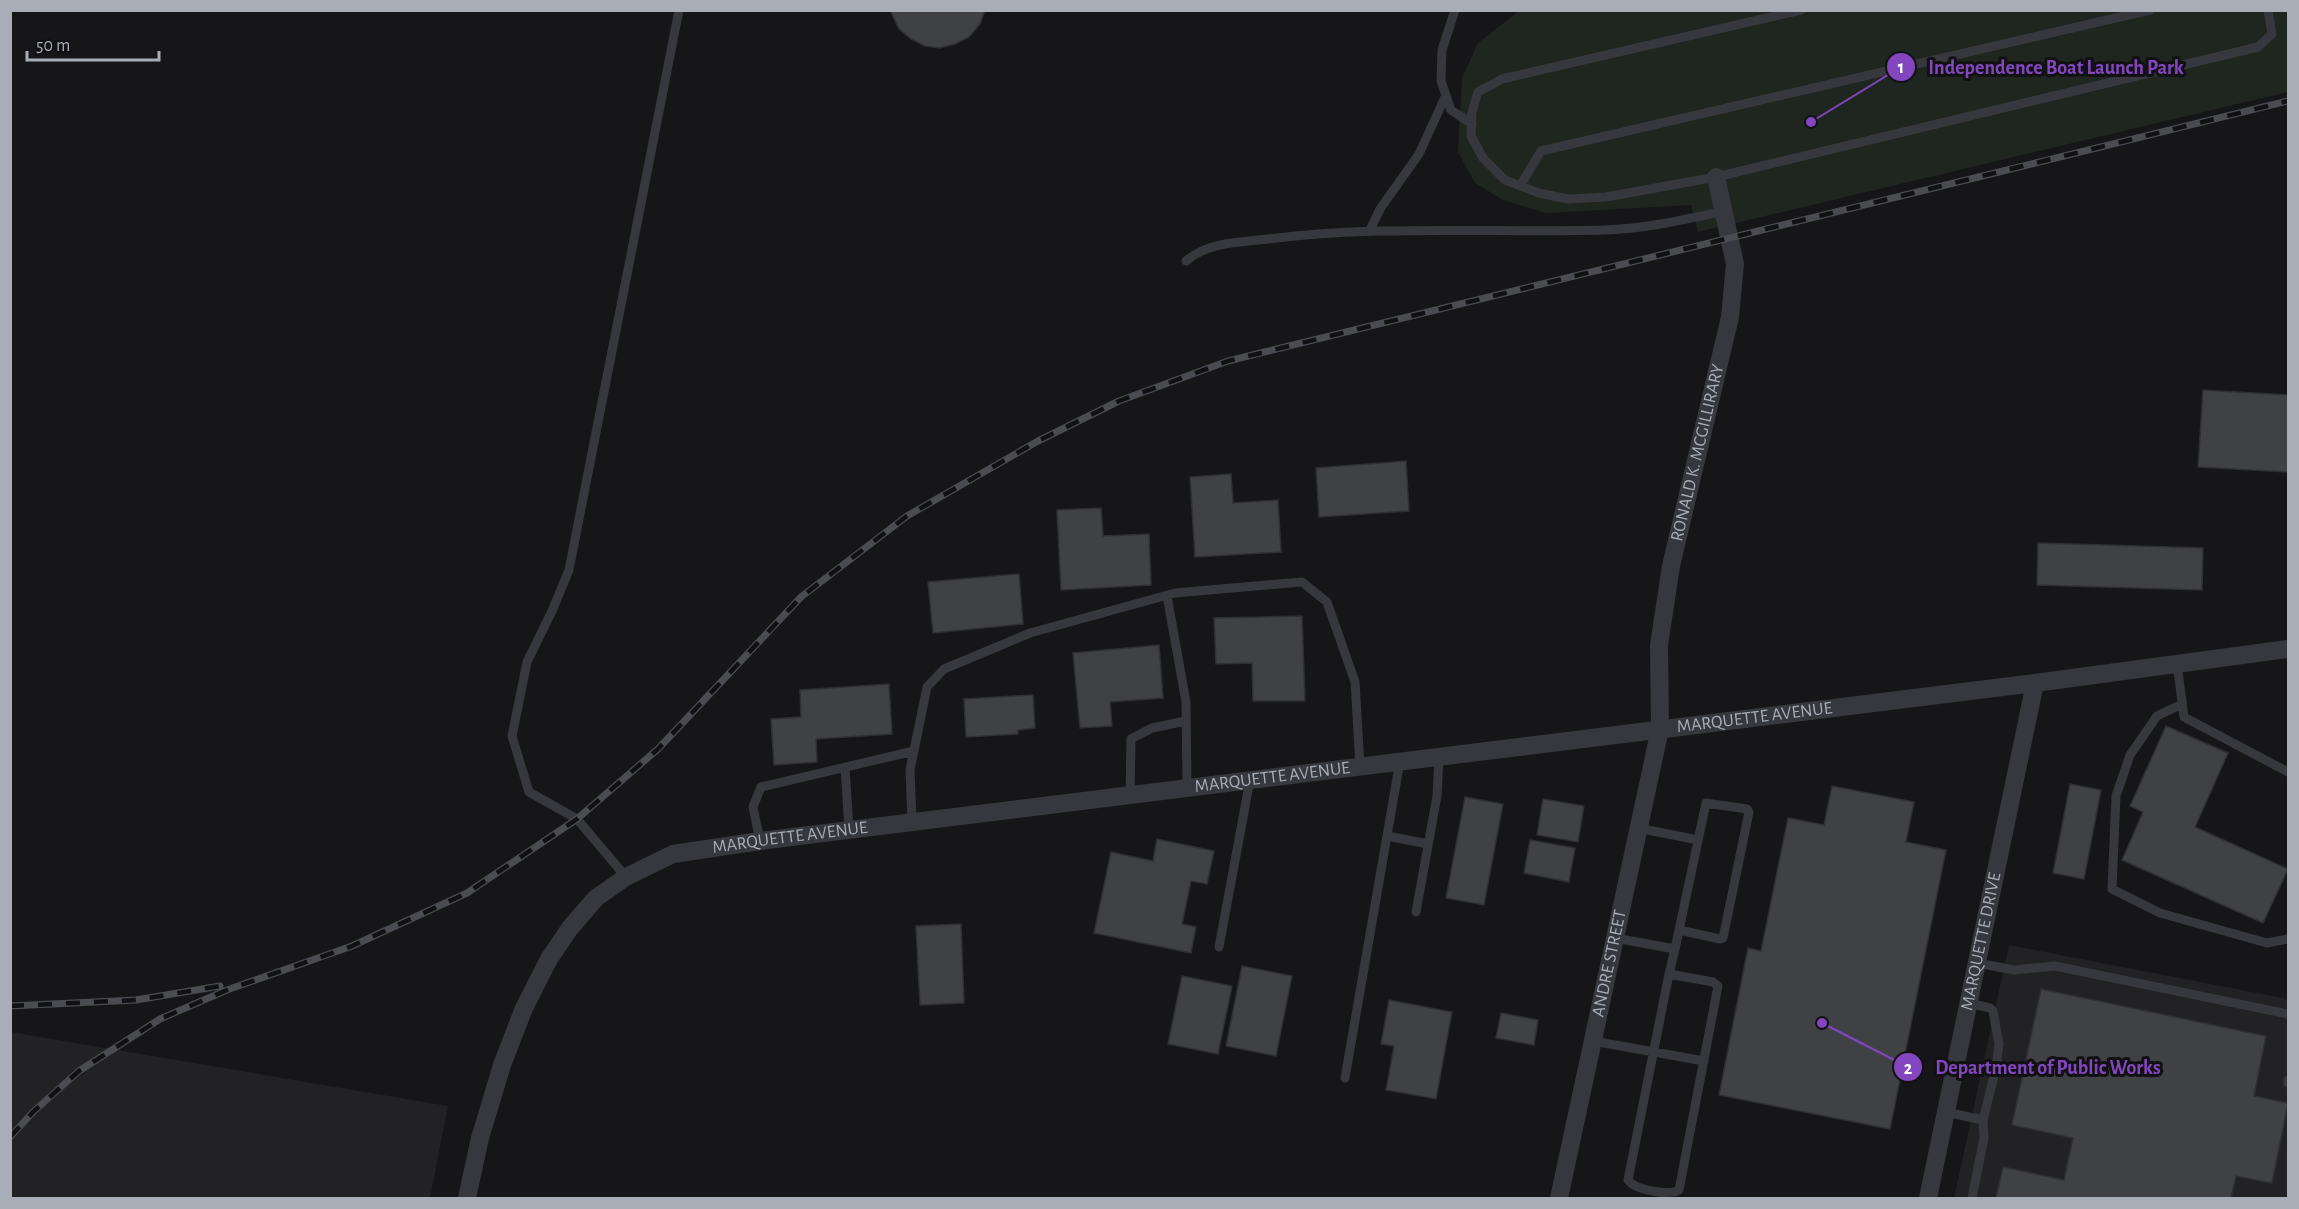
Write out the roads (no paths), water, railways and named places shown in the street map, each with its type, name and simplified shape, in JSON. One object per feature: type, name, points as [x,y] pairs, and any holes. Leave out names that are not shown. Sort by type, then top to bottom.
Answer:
[{"type":"street","name":"RONALD K. MCGILLIRARY","points":[[1660,729],[1659,645],[1671,566],[1730,317],[1734,291],[1735,264],[1716,177]]},
{"type":"street","name":"MARQUETTE AVENUE","points":[[467,1198],[480,1138],[502,1065],[524,1008],[549,958],[570,928],[596,898],[626,877],[673,854],[760,841],[2035,683],[2289,649]]},
{"type":"street","name":"MARQUETTE DRIVE","points":[[1928,1198],[2035,683]]},
{"type":"street","name":"ANDRE STREET","points":[[1559,1198],[1660,729]]},
{"type":"lane","points":[[626,877],[577,819],[529,792],[512,736],[527,662],[552,612],[569,570],[679,10]]},
{"type":"lane","points":[[1455,10],[1442,50],[1441,81],[1451,110],[1472,124]]},
{"type":"lane","points":[[1801,10],[1502,79],[1478,92],[1472,112],[1472,136],[1483,158],[1505,180],[1539,193],[1568,199],[1606,197],[1716,177],[2258,47],[2272,34],[2268,10]]},
{"type":"lane","points":[[1520,186],[1541,151],[2150,10]]},
{"type":"lane","points":[[1370,230],[1380,209],[1419,154],[1446,95]]},
{"type":"lane","points":[[1186,261],[1196,253],[1221,245],[1282,237],[1370,230],[1604,230],[1658,226],[1724,211]]},
{"type":"lane","points":[[912,822],[910,770],[927,687],[944,669],[1030,633],[1167,596],[1302,582],[1327,602],[1355,682],[1360,766]]},
{"type":"lane","points":[[1167,596],[1185,702],[1187,788]]},
{"type":"lane","points":[[2176,664],[2184,717],[2289,772]]},
{"type":"lane","points":[[2182,704],[2157,716],[2130,755],[2116,796],[2112,889],[2160,913],[2267,943],[2289,939]]},
{"type":"lane","points":[[1130,795],[1131,739],[1152,728],[1186,721]]},
{"type":"lane","points":[[760,841],[753,807],[761,787],[914,751]]},
{"type":"lane","points":[[1416,912],[1437,796],[1439,756]]},
{"type":"lane","points":[[1345,1078],[1400,761]]},
{"type":"lane","points":[[845,767],[849,830]]},
{"type":"lane","points":[[1219,947],[1250,780]]},
{"type":"lane","points":[[1669,974],[1713,982],[1718,986],[1679,1190],[1670,1194],[1634,1186],[1628,1180],[1653,1052],[1669,974],[1706,803],[1747,809],[1749,812],[1724,938],[1679,930]]},
{"type":"lane","points":[[1638,828],[1698,840]]},
{"type":"lane","points":[[1387,836],[1428,844]]},
{"type":"lane","points":[[1615,938],[1675,949]]},
{"type":"lane","points":[[1977,963],[2014,970],[2055,966],[2289,1014]]},
{"type":"lane","points":[[1969,1003],[1990,1008],[1993,1011],[1999,1044],[1996,1068],[1983,1120],[1984,1138],[1972,1198]]},
{"type":"lane","points":[[1593,1041],[1704,1061]]},
{"type":"lane","points":[[1946,1112],[1983,1120]]},
{"type":"railway","points":[[10,1137],[34,1111],[79,1071],[160,1019],[227,990],[352,946],[467,893],[577,819],[658,749],[801,597],[907,516],[1038,441],[1119,401],[1228,361],[2288,101]]},
{"type":"railway","points":[[10,1006],[136,1000],[220,986]]},
{"type":"place","name":"Independence Boat Launch Park","points":[[1811,122]]},
{"type":"place","name":"Department of Public Works","points":[[1822,1023]]}]
